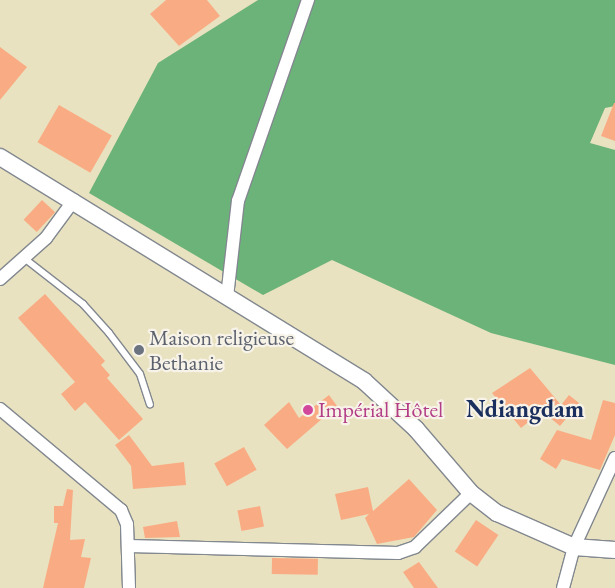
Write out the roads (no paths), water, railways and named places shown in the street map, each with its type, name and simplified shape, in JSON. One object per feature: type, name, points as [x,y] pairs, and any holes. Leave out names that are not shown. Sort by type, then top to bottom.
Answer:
[{"type":"street","points":[[227,298],[238,201],[308,0]]},
{"type":"street","points":[[0,157],[74,200],[227,298],[364,382],[416,429],[471,493],[522,528],[574,547],[615,550]]},
{"type":"street","points":[[0,279],[46,238],[74,200]]},
{"type":"street","points":[[0,409],[121,510],[127,524],[129,588]]},
{"type":"street","points":[[563,588],[574,547],[615,458]]},
{"type":"street","points":[[128,546],[398,553],[415,547],[471,493]]},
{"type":"lane","points":[[24,258],[83,304],[109,334],[140,374],[150,404]]},
{"type":"place","name":"Maison religieuse Bethanie","points":[[139,350]]},
{"type":"place","name":"Impérial Hôtel","points":[[308,410]]},
{"type":"district","name":"Ndiangdam","points":[[525,409]]}]
